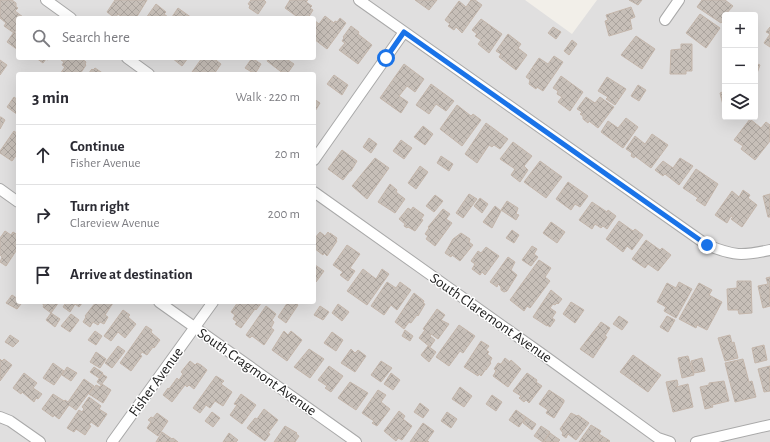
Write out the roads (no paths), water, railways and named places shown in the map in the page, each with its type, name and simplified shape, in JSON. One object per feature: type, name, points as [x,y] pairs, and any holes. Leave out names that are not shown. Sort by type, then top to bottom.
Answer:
[{"type":"street","points":[[46,0],[68,16]]},
{"type":"street","points":[[359,0],[707,245],[726,253],[734,254],[748,255],[770,250]]},
{"type":"street","points":[[665,20],[679,0]]},
{"type":"street","points":[[316,157],[404,32]]},
{"type":"street","points":[[130,60],[146,72]]},
{"type":"street","points":[[0,189],[16,201]]},
{"type":"street","name":"South Claremont Avenue","points":[[316,193],[658,438],[670,442]]},
{"type":"street","name":"South Cragmont Avenue","points":[[162,304],[356,442]]},
{"type":"street","name":"Fisher Avenue","points":[[112,442],[212,304]]},
{"type":"street","points":[[0,418],[10,421],[40,442]]},
{"type":"street","points":[[696,442],[770,424]]}]
